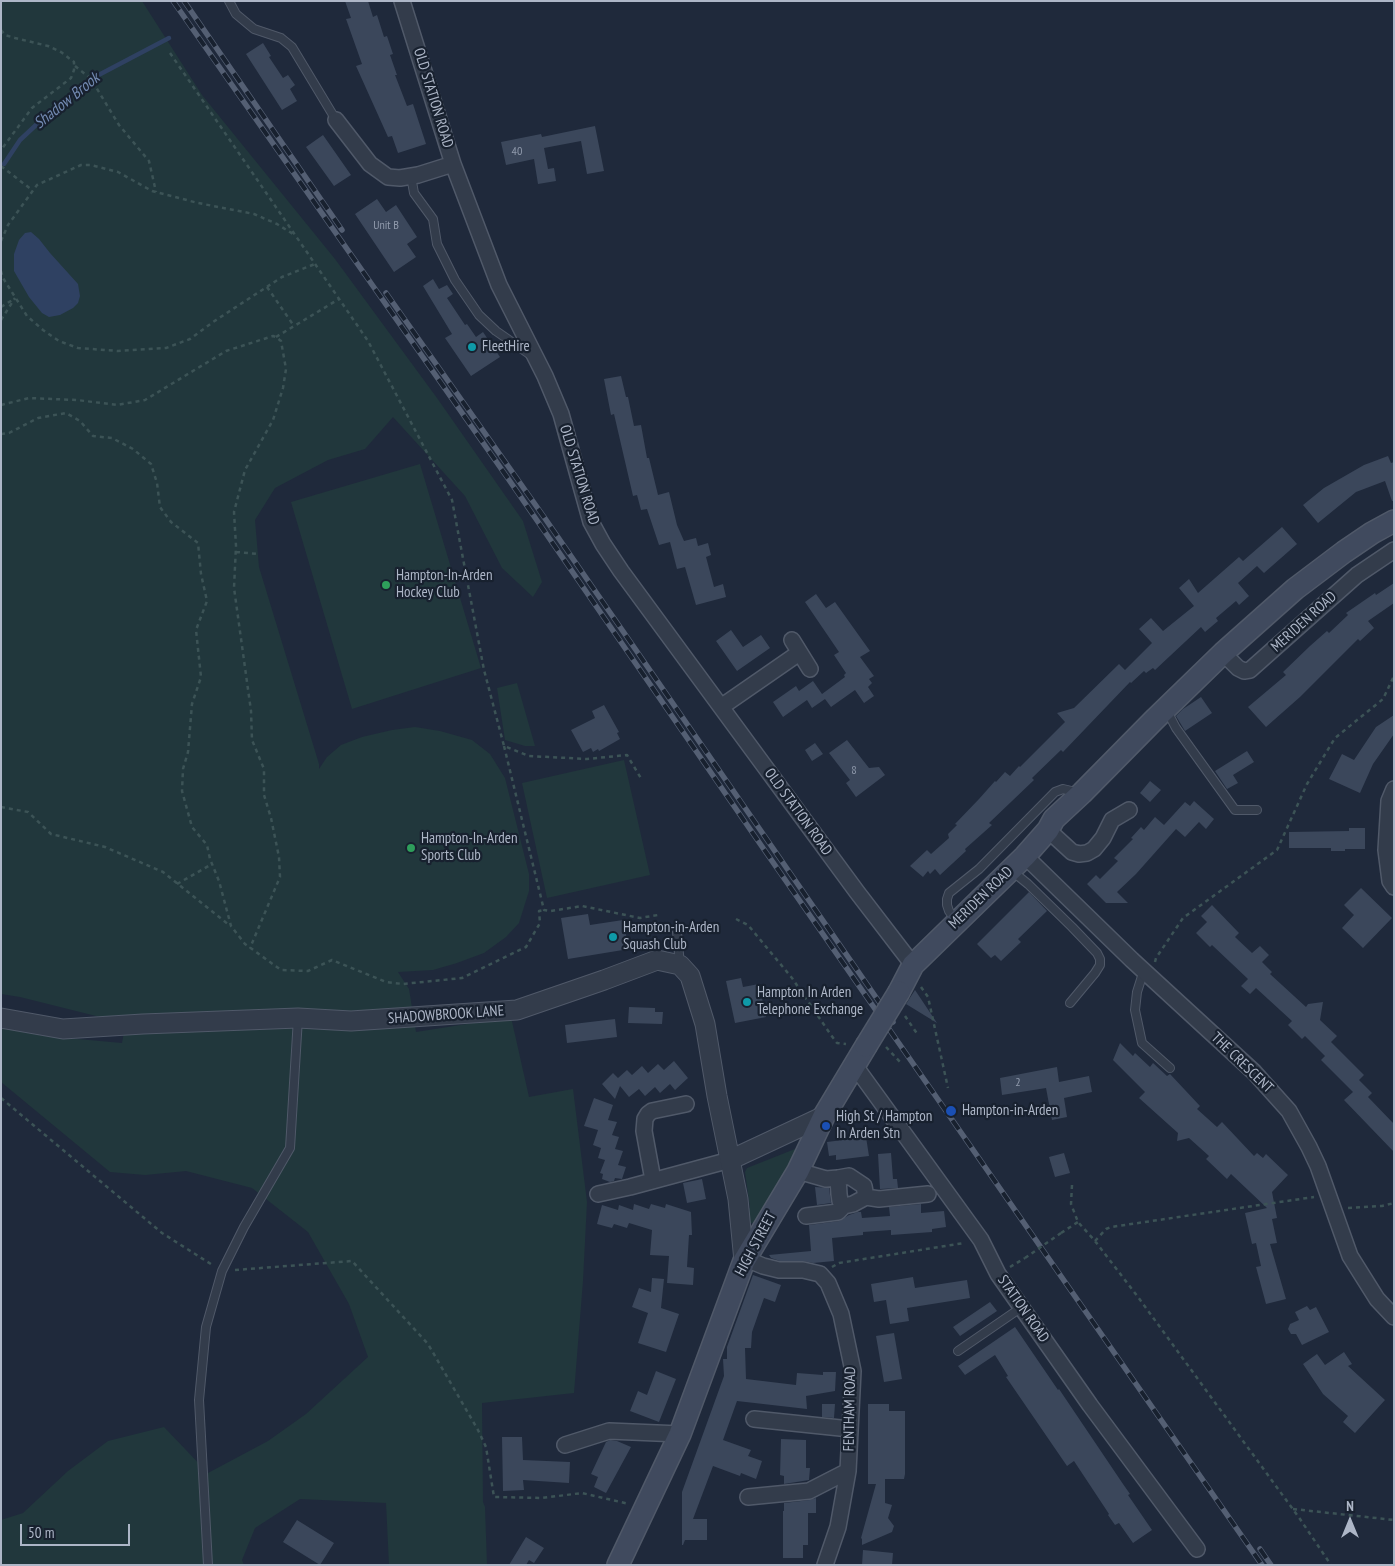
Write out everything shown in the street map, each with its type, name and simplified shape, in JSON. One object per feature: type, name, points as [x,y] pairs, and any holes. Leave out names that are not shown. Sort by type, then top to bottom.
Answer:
[{"type":"main road","name":"MERIDEN ROAD","points":[[907,987],[957,922],[1018,863],[1048,830],[1054,819],[1082,794],[1223,653],[1294,590],[1372,533],[1394,521]]},
{"type":"main road","name":"HIGH STREET","points":[[618,1565],[680,1434],[745,1260],[798,1171],[824,1116],[907,987]]},
{"type":"street","name":"OLD STATION ROAD","points":[[402,1],[453,164],[499,285],[537,360],[561,414],[591,522],[621,571],[857,892],[907,987]]},
{"type":"street","points":[[336,120],[370,164],[388,177],[411,176],[453,164]]},
{"type":"street","name":"MERIDEN ROAD","points":[[1223,653],[1238,668],[1244,671],[1250,670],[1339,591],[1390,552],[1372,533]]},
{"type":"street","points":[[721,707],[795,646],[810,669]]},
{"type":"street","points":[[1394,789],[1389,801],[1386,850],[1390,881],[1394,886]]},
{"type":"street","points":[[1048,830],[1072,852],[1079,854],[1087,853],[1094,849],[1103,838],[1112,820],[1129,810]]},
{"type":"street","name":"THE CRESCENT","points":[[1018,863],[1148,974],[1254,1072],[1289,1112],[1309,1147],[1350,1256],[1377,1299],[1394,1317]]},
{"type":"street","name":"SHADOWBROOK LANE","points":[[1,1018],[63,1029],[298,1018],[350,1021],[517,1010],[657,960],[680,965]]},
{"type":"street","points":[[680,965],[690,976],[705,1024],[717,1096],[738,1199],[745,1260],[779,1270],[803,1270],[820,1274]]},
{"type":"street","name":"STATION ROAD","points":[[866,1052],[981,1240],[998,1274],[1090,1405],[1197,1549]]},
{"type":"street","points":[[653,1180],[644,1131],[645,1119],[652,1111],[686,1104]]},
{"type":"street","points":[[598,1194],[730,1160],[824,1116]]},
{"type":"street","points":[[798,1171],[826,1179],[849,1176],[864,1186],[866,1197]]},
{"type":"street","points":[[838,1178],[838,1194],[844,1206]]},
{"type":"street","points":[[806,1216],[838,1212],[844,1206],[853,1204],[866,1197],[879,1199],[928,1194]]},
{"type":"street","name":"FENTHAM ROAD","points":[[820,1274],[828,1283],[841,1314],[853,1370],[848,1471],[838,1527],[825,1565]]},
{"type":"street","points":[[754,1419],[850,1429]]},
{"type":"street","points":[[565,1445],[609,1431],[680,1434]]},
{"type":"street","points":[[748,1497],[809,1490],[848,1471]]},
{"type":"lane","points":[[229,1],[236,14],[254,29],[282,38],[292,47],[336,120]]},
{"type":"lane","points":[[411,176],[414,193],[432,219],[437,244],[455,280],[479,315],[496,331],[537,360]]},
{"type":"lane","points":[[1166,709],[1176,728],[1234,810],[1256,810]]},
{"type":"lane","points":[[957,922],[949,911],[947,904],[946,899],[949,893],[979,869],[1055,792],[1063,789],[1082,794]]},
{"type":"lane","points":[[1018,863],[1028,884],[1097,953],[1100,959],[1100,965],[1070,1003]]},
{"type":"lane","points":[[677,932],[680,965]]},
{"type":"lane","points":[[1148,974],[1137,992],[1134,1010],[1142,1042],[1170,1068]]},
{"type":"lane","points":[[208,1565],[200,1400],[206,1327],[222,1271],[244,1227],[290,1148],[298,1018]]},
{"type":"lane","points":[[958,1351],[1022,1307]]},
{"type":"path","points":[[1,30],[5,35],[48,46],[74,62],[74,66],[90,79],[119,125],[148,161],[156,192]]},
{"type":"path","points":[[170,53],[368,341],[452,500],[484,670],[544,910]]},
{"type":"path","points":[[1,150],[32,108],[71,78],[74,66]]},
{"type":"path","points":[[1,241],[8,225],[37,185],[81,165],[91,165],[118,172],[138,185],[156,192],[198,203],[254,214],[294,235]]},
{"type":"path","points":[[1,166],[32,190]]},
{"type":"path","points":[[1,271],[3,278],[27,316],[59,341],[78,348],[118,351],[166,348],[190,339],[282,277],[315,264]]},
{"type":"path","points":[[267,287],[294,326]]},
{"type":"path","points":[[1,307],[15,298]]},
{"type":"path","points":[[1,320],[15,298]]},
{"type":"path","points":[[1,405],[29,398],[77,400],[117,405],[145,400],[226,351],[276,337],[339,299]]},
{"type":"path","points":[[250,948],[280,877],[279,857],[264,795],[264,769],[252,740],[251,711],[234,588],[236,552],[234,512],[245,470],[273,420],[283,388],[286,369],[282,344],[280,339],[276,337]]},
{"type":"path","points":[[1,434],[8,433],[38,418],[66,413],[80,421],[93,436],[112,438],[133,449],[151,464],[157,483],[160,507],[172,522],[198,543],[201,574],[207,601],[196,630],[201,677],[192,704],[188,752],[183,769],[182,791],[192,827],[207,845],[219,881],[230,926]]},
{"type":"path","points":[[236,552],[258,554]]},
{"type":"path","points":[[1148,974],[1156,958],[1183,918],[1277,850],[1307,784],[1335,738],[1383,698],[1394,676]]},
{"type":"path","points":[[504,746],[529,756],[587,759],[628,755],[642,780]]},
{"type":"path","points":[[1,807],[28,812],[51,834],[104,847],[163,872],[230,926],[246,944],[280,970],[308,972],[332,960],[386,982],[403,984],[462,978],[526,947],[540,923],[539,911],[582,906],[640,918],[658,915]]},
{"type":"path","points":[[177,884],[212,864]]},
{"type":"path","points":[[736,919],[748,925],[792,978],[837,1042],[901,1063]]},
{"type":"path","points":[[907,987],[918,1036]]},
{"type":"path","points":[[907,987],[928,996],[948,1088]]},
{"type":"path","points":[[1,1098],[162,1234],[222,1271],[352,1261],[428,1344],[478,1430],[486,1448],[494,1497],[542,1498],[582,1494],[627,1503]]},
{"type":"path","points":[[1072,1184],[1071,1204],[1078,1222],[1095,1241],[1292,1509],[1330,1565]]},
{"type":"path","points":[[1095,1241],[1106,1229],[1112,1227],[1330,1202],[1382,1206],[1394,1203]]},
{"type":"path","points":[[1025,1258],[1078,1222]]},
{"type":"path","points":[[820,1274],[839,1263],[981,1240]]},
{"type":"path","points":[[1292,1509],[1394,1520]]},
{"type":"green space","points":[[1,1],[142,1],[202,95],[335,259],[437,398],[523,521],[542,582],[533,597],[502,568],[465,496],[393,417],[365,449],[328,460],[275,488],[255,520],[259,567],[319,769],[327,757],[341,745],[362,737],[392,730],[415,727],[440,731],[472,740],[490,754],[505,778],[529,874],[529,891],[519,923],[506,937],[484,953],[457,963],[433,970],[398,972],[409,989],[416,1032],[511,1017],[529,1097],[573,1089],[587,1202],[574,1393],[482,1403],[483,1502],[485,1507],[487,1565],[389,1565],[386,1503],[300,1499],[255,1528],[242,1560],[244,1565],[1,1565],[1,1520],[23,1513],[68,1471],[108,1441],[164,1427],[208,1473],[268,1441],[306,1414],[368,1357],[349,1304],[308,1232],[252,1188],[186,1171],[145,1175],[110,1172],[1,1082],[1,1028],[45,1036],[122,1043],[127,1015],[100,1017],[1,994]]},
{"type":"green space","name":"Hampton-In-Arden Hockey Club","points":[[420,464],[481,668],[352,709],[291,502]]},
{"type":"green space","points":[[517,683],[535,746],[525,746],[505,740],[497,688]]},
{"type":"green space","points":[[624,760],[650,875],[547,898],[522,783]]},
{"type":"green space","points":[[799,1149],[756,1223],[749,1223],[745,1209],[750,1208],[745,1172],[747,1168]]},
{"type":"water","points":[[31,232],[78,284],[80,296],[78,303],[60,315],[49,317],[42,313],[29,297],[14,271],[14,254],[19,240],[25,233]]},
{"type":"building","points":[[345,1],[368,1],[373,17],[377,15],[384,37],[387,36],[393,54],[390,55],[397,75],[395,75],[407,106],[413,104],[426,144],[398,153],[392,136],[388,137],[356,66],[362,64],[346,19],[351,18]]},
{"type":"building","points":[[263,43],[271,56],[269,57],[283,78],[288,75],[295,85],[290,89],[297,101],[282,110],[246,54]]},
{"type":"building","points":[[595,126],[604,171],[587,174],[581,141],[544,148],[548,169],[554,168],[556,181],[538,184],[534,159],[506,165],[501,142],[541,134],[542,137]]},
{"type":"building","points":[[323,135],[351,175],[334,186],[306,147]]},
{"type":"building","points":[[377,199],[386,212],[396,205],[417,237],[407,244],[416,257],[394,272],[355,214]]},
{"type":"building","name":"FleetHire","points":[[433,279],[439,289],[447,285],[453,294],[447,298],[465,325],[467,324],[476,337],[483,332],[500,357],[471,376],[445,338],[452,334],[423,286]]},
{"type":"building","points":[[621,376],[634,426],[641,425],[647,458],[649,458],[658,495],[669,492],[677,525],[684,541],[696,538],[698,546],[708,543],[711,555],[706,557],[714,587],[723,584],[726,597],[696,605],[685,567],[677,569],[670,542],[659,545],[647,509],[641,510],[637,495],[633,496],[614,414],[611,415],[604,379]]},
{"type":"building","points":[[1388,456],[1391,463],[1394,462],[1394,501],[1392,501],[1385,481],[1356,492],[1318,523],[1303,505],[1324,488],[1364,465]]},
{"type":"building","points":[[1282,527],[1297,544],[1264,573],[1257,566],[1238,583],[1249,596],[1239,605],[1236,601],[1216,618],[1218,621],[1205,632],[1201,627],[1155,670],[1153,668],[1146,673],[1144,671],[1130,682],[1063,752],[1061,750],[1032,778],[1034,780],[989,823],[992,825],[940,875],[935,869],[930,874],[928,871],[923,877],[910,866],[927,850],[931,854],[949,838],[948,834],[957,825],[955,824],[995,781],[1005,772],[1010,776],[1065,722],[1057,713],[1074,708],[1119,664],[1125,670],[1152,643],[1139,629],[1151,618],[1163,631],[1194,606],[1179,588],[1189,579],[1198,593],[1239,557],[1243,561]]},
{"type":"building","points":[[1394,583],[1394,603],[1368,621],[1374,628],[1360,641],[1358,639],[1300,697],[1266,727],[1248,707],[1286,675],[1283,672],[1327,631],[1329,633],[1348,615],[1346,613],[1375,593],[1376,595]]},
{"type":"building","points":[[816,594],[826,608],[835,602],[870,651],[860,657],[874,676],[869,679],[872,683],[868,687],[874,696],[864,703],[855,690],[831,707],[825,699],[812,708],[807,700],[783,717],[773,702],[796,686],[799,691],[813,681],[822,694],[845,677],[846,673],[834,655],[839,652],[805,602]]},
{"type":"building","points":[[731,630],[743,647],[761,635],[770,648],[737,671],[716,641]]},
{"type":"building","points":[[1201,697],[1212,713],[1185,731],[1176,716]]},
{"type":"building","points":[[604,705],[619,732],[617,733],[620,739],[599,751],[598,749],[593,752],[591,748],[583,752],[571,730],[595,718],[592,711]]},
{"type":"building","points":[[1394,715],[1394,734],[1373,764],[1360,793],[1329,779],[1342,754],[1354,760],[1376,727]]},
{"type":"building","points":[[847,740],[869,768],[879,767],[885,775],[856,797],[846,783],[850,780],[829,753]]},
{"type":"building","points":[[815,743],[823,754],[812,761],[805,750]]},
{"type":"building","points":[[1247,751],[1254,762],[1233,775],[1238,783],[1227,789],[1215,771]]},
{"type":"building","points":[[1150,781],[1161,790],[1150,802],[1140,793]]},
{"type":"building","points":[[1194,801],[1214,819],[1206,829],[1199,822],[1185,837],[1176,829],[1136,874],[1117,892],[1128,903],[1106,903],[1087,884],[1096,875],[1100,879],[1118,861],[1114,858],[1133,839],[1131,838],[1141,827],[1144,830],[1155,817],[1164,825],[1185,802],[1190,806]]},
{"type":"building","points":[[1349,828],[1365,828],[1365,849],[1331,851],[1331,848],[1289,848],[1289,832],[1349,831]]},
{"type":"building","points":[[1361,888],[1392,918],[1363,948],[1342,928],[1354,915],[1344,905]]},
{"type":"building","points":[[1029,892],[1047,911],[1018,939],[1021,942],[1001,961],[995,955],[991,958],[977,944]]},
{"type":"building","points":[[1212,905],[1239,933],[1235,937],[1252,953],[1260,946],[1269,955],[1262,962],[1272,972],[1270,974],[1306,1007],[1308,1004],[1323,1002],[1320,1020],[1337,1036],[1331,1042],[1364,1075],[1359,1080],[1372,1093],[1368,1097],[1394,1124],[1394,1152],[1344,1100],[1353,1092],[1321,1060],[1325,1056],[1305,1036],[1302,1039],[1288,1025],[1292,1021],[1256,988],[1250,994],[1241,986],[1248,979],[1212,945],[1210,947],[1196,933],[1207,922],[1201,916]]},
{"type":"building","points":[[588,914],[590,925],[623,920],[629,949],[568,959],[561,918]]},
{"type":"building","name":"Hampton In Arden Telephone Exchange","points":[[741,978],[743,987],[759,984],[766,1017],[735,1023],[726,981]]},
{"type":"building","points":[[915,990],[937,1023],[906,1004]]},
{"type":"building","points":[[629,1007],[655,1008],[655,1012],[663,1012],[662,1024],[628,1023]]},
{"type":"building","points":[[615,1019],[617,1037],[567,1043],[565,1025]]},
{"type":"building","points":[[1120,1043],[1133,1056],[1135,1053],[1150,1067],[1153,1063],[1167,1076],[1170,1074],[1200,1106],[1197,1109],[1217,1127],[1222,1122],[1254,1156],[1257,1153],[1263,1158],[1266,1154],[1288,1175],[1272,1192],[1277,1218],[1272,1219],[1277,1243],[1270,1244],[1286,1299],[1266,1304],[1256,1267],[1261,1266],[1256,1243],[1252,1244],[1245,1213],[1267,1208],[1231,1174],[1227,1179],[1206,1159],[1209,1156],[1189,1138],[1177,1141],[1178,1133],[1139,1098],[1145,1092],[1113,1060]]},
{"type":"building","points":[[674,1061],[688,1078],[675,1090],[670,1084],[660,1093],[655,1087],[645,1096],[639,1089],[629,1097],[620,1086],[615,1099],[602,1084],[613,1073],[618,1078],[627,1070],[632,1075],[642,1066],[648,1073],[658,1064],[664,1070]]},
{"type":"building","points":[[1057,1067],[1059,1082],[1089,1076],[1092,1092],[1064,1098],[1067,1117],[1052,1120],[1046,1088],[1002,1095],[1000,1078]]},
{"type":"building","points":[[594,1098],[613,1105],[608,1120],[617,1122],[612,1135],[619,1137],[615,1149],[623,1151],[618,1165],[626,1167],[622,1179],[615,1178],[614,1181],[610,1182],[602,1179],[603,1174],[600,1173],[605,1160],[598,1158],[601,1148],[593,1145],[598,1130],[584,1126]]},
{"type":"building","points":[[866,1137],[869,1156],[836,1160],[836,1155],[829,1156],[827,1142]]},
{"type":"building","points":[[891,1153],[893,1179],[897,1179],[898,1188],[880,1189],[878,1154]]},
{"type":"building","points":[[1064,1153],[1070,1173],[1055,1177],[1049,1157]]},
{"type":"building","points":[[702,1179],[706,1199],[687,1203],[683,1183]]},
{"type":"building","points":[[815,1187],[829,1188],[831,1203],[817,1205]]},
{"type":"building","points":[[634,1204],[649,1209],[651,1204],[665,1208],[666,1204],[691,1212],[692,1235],[689,1235],[687,1267],[694,1268],[693,1285],[667,1283],[669,1256],[650,1255],[652,1230],[629,1223],[627,1228],[614,1224],[612,1228],[597,1224],[602,1205],[618,1210],[619,1205],[633,1210]]},
{"type":"building","points":[[921,1204],[921,1213],[944,1211],[946,1227],[932,1229],[932,1232],[891,1235],[891,1230],[863,1232],[863,1235],[832,1238],[834,1261],[813,1263],[780,1261],[771,1258],[769,1255],[811,1251],[809,1225],[839,1221],[858,1212],[861,1212],[862,1218],[890,1216],[889,1207]]},
{"type":"building","points":[[753,1275],[781,1285],[775,1302],[764,1298],[752,1332],[751,1348],[745,1348],[746,1379],[796,1385],[797,1373],[823,1375],[823,1372],[836,1372],[835,1391],[806,1396],[807,1409],[737,1401],[723,1440],[751,1450],[748,1456],[762,1461],[756,1479],[741,1473],[740,1476],[713,1466],[693,1519],[707,1519],[707,1540],[685,1540],[682,1545],[682,1492],[724,1376],[723,1359],[727,1359],[727,1347]]},
{"type":"building","points":[[913,1277],[915,1288],[967,1280],[970,1298],[907,1308],[909,1321],[890,1324],[886,1300],[874,1302],[871,1284]]},
{"type":"building","points":[[652,1278],[664,1279],[661,1308],[679,1314],[666,1352],[638,1343],[648,1313],[632,1307],[639,1288],[651,1292]]},
{"type":"building","points":[[990,1302],[997,1311],[960,1336],[953,1327]]},
{"type":"building","points":[[1307,1306],[1310,1310],[1316,1307],[1329,1332],[1302,1345],[1296,1334],[1291,1334],[1288,1329],[1290,1324],[1299,1320],[1295,1312]]},
{"type":"building","points":[[1015,1327],[1130,1494],[1128,1495],[1152,1530],[1133,1543],[1119,1523],[1115,1525],[1074,1461],[1067,1466],[1006,1377],[1008,1376],[995,1355],[965,1375],[958,1366]]},
{"type":"building","points":[[894,1333],[902,1379],[884,1382],[876,1336]]},
{"type":"building","points":[[1344,1352],[1352,1364],[1348,1366],[1385,1400],[1355,1433],[1343,1422],[1348,1416],[1323,1394],[1303,1364],[1317,1354],[1325,1365]]},
{"type":"building","points":[[656,1371],[676,1379],[659,1422],[630,1411],[638,1391],[647,1395]]},
{"type":"building","points":[[822,1404],[835,1404],[834,1418],[822,1417]]},
{"type":"building","points":[[868,1404],[889,1404],[889,1411],[905,1411],[905,1474],[904,1479],[885,1479],[885,1503],[892,1505],[888,1518],[894,1526],[892,1532],[862,1545],[861,1538],[876,1484],[868,1484]]},
{"type":"building","points":[[502,1437],[522,1437],[523,1460],[570,1462],[569,1483],[523,1480],[524,1490],[503,1491]]},
{"type":"building","points":[[781,1439],[806,1440],[806,1468],[810,1468],[809,1480],[784,1484],[784,1476],[780,1475]]},
{"type":"building","points":[[610,1440],[631,1447],[606,1493],[594,1487],[598,1477],[591,1474],[606,1442]]},
{"type":"building","points":[[816,1498],[816,1513],[808,1513],[808,1545],[803,1545],[803,1558],[783,1558],[784,1503]]},
{"type":"building","points":[[297,1520],[334,1543],[320,1565],[283,1542]]},
{"type":"building","points":[[526,1537],[544,1548],[534,1563],[529,1560],[526,1565],[509,1565]]},
{"type":"building","points":[[863,1550],[893,1553],[892,1565],[862,1565]]},
{"type":"waterway","name":"Shadow Brook","points":[[4,164],[20,140],[52,110],[91,79],[169,38]]},
{"type":"railway","points":[[173,1],[507,477],[1262,1565]]},
{"type":"railway","points":[[184,1],[342,230]]},
{"type":"railway","points":[[386,293],[544,517],[893,1022]]},
{"type":"railway","points":[[1260,1549],[1271,1565]]},
{"type":"place","name":"FleetHire","points":[[472,347]]},
{"type":"place","name":"Hampton-In-Arden Hockey Club","points":[[386,585]]},
{"type":"place","name":"Hampton-In-Arden Sports Club","points":[[411,848]]},
{"type":"place","name":"Hampton-in-Arden Squash Club","points":[[613,937]]},
{"type":"place","name":"Hampton In Arden Telephone Exchange","points":[[747,1002]]},
{"type":"place","name":"Hampton-in-Arden","points":[[951,1111]]},
{"type":"place","name":"High St / Hampton In Arden Stn","points":[[826,1126]]}]
